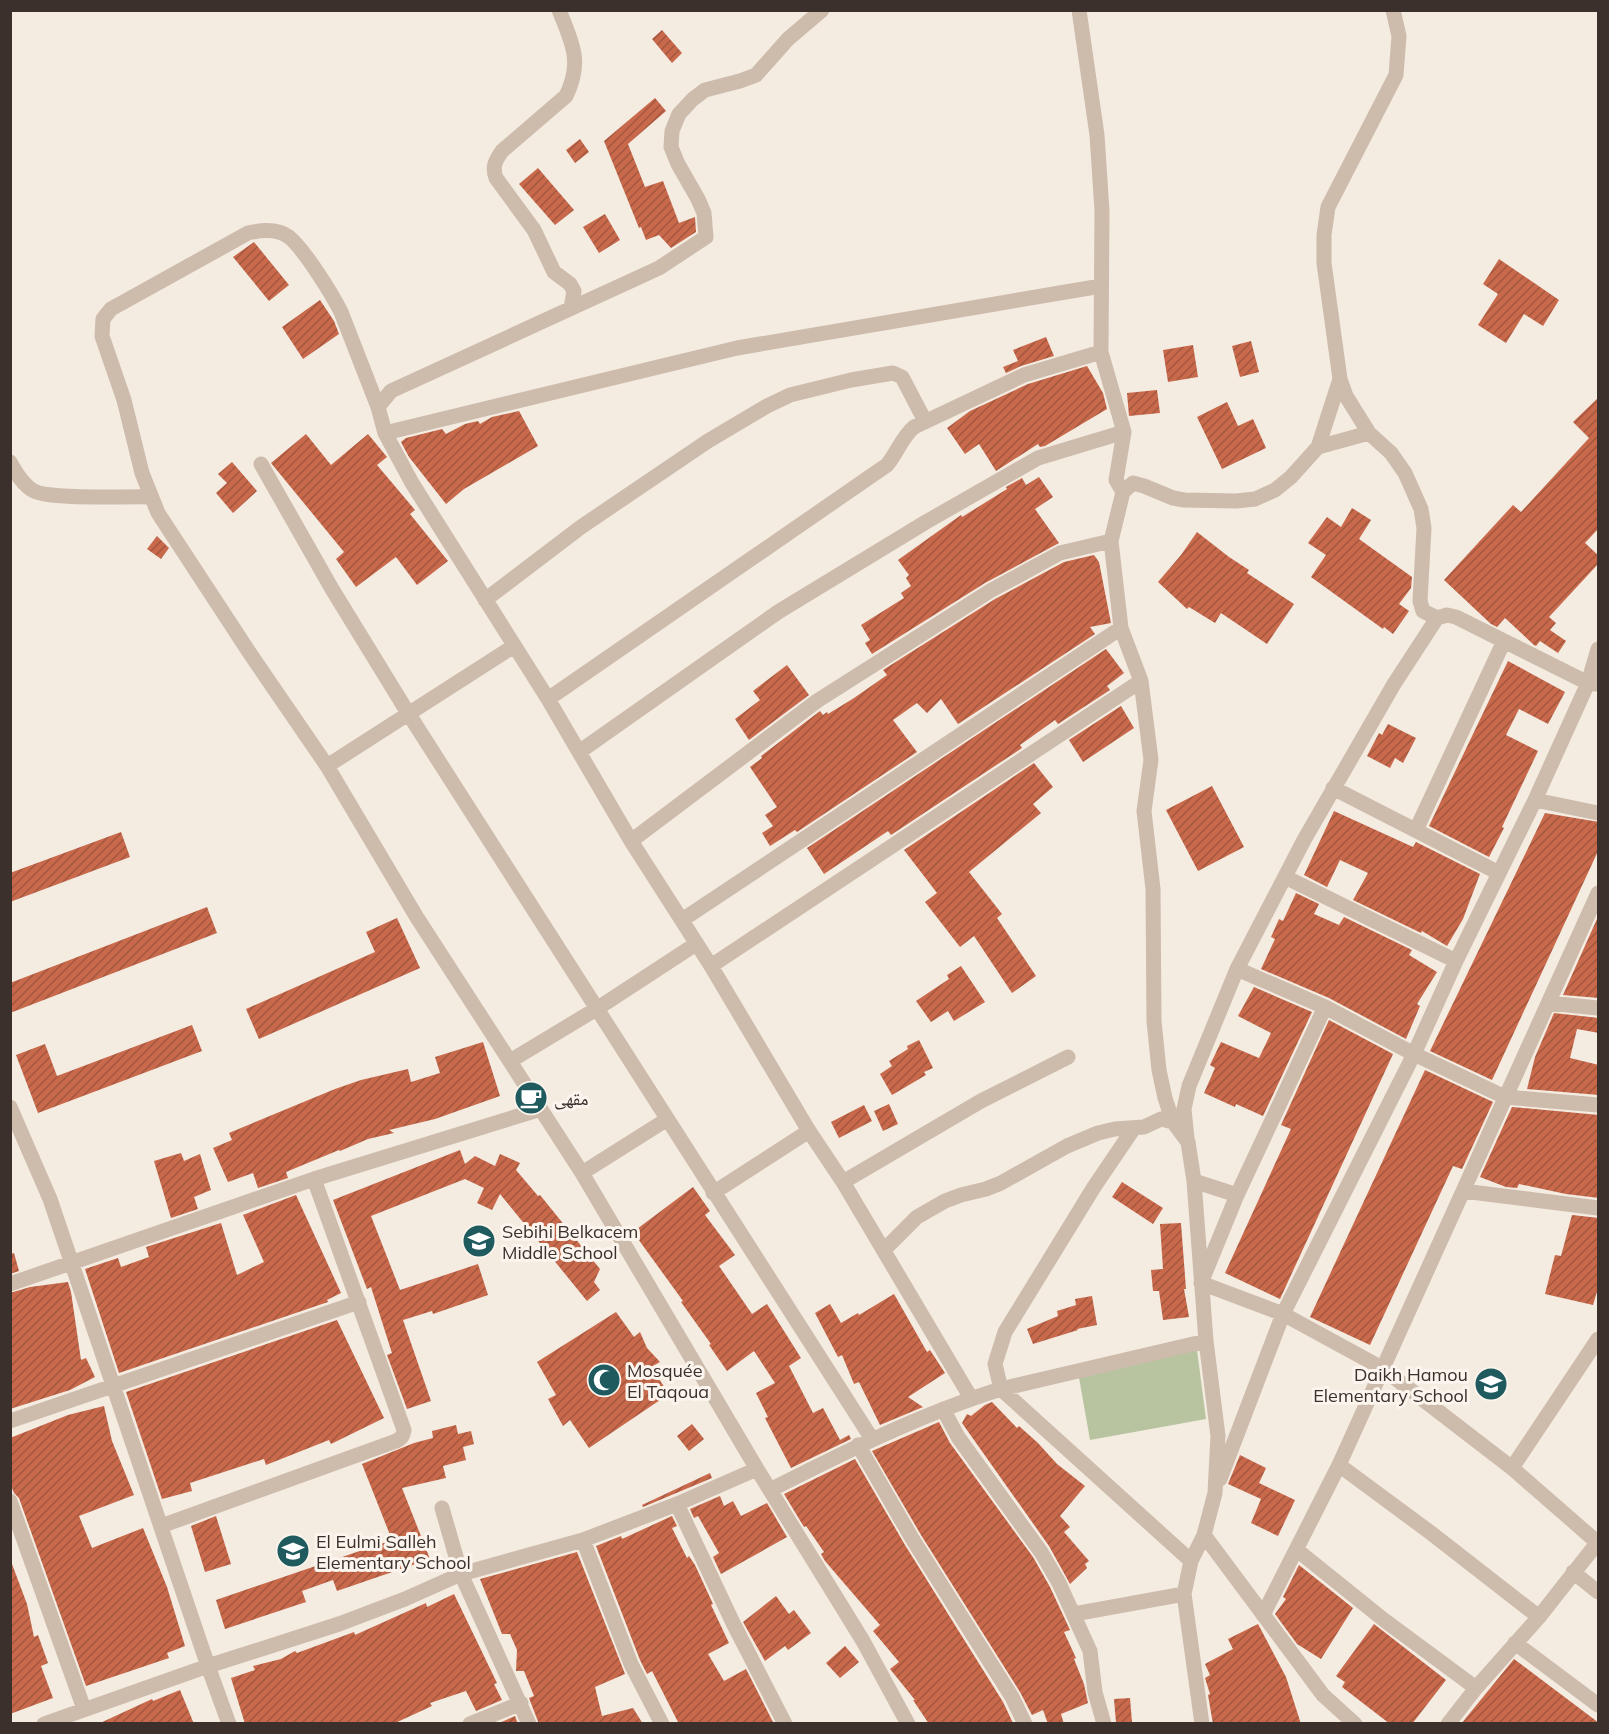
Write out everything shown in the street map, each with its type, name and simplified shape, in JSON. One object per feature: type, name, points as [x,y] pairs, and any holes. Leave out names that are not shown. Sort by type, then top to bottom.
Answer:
[{"type":"street","points":[[559,10],[574,53],[576,70],[572,85],[566,96],[554,108],[502,151],[493,169],[496,178],[534,230],[554,272],[570,284],[574,291],[571,309]]},
{"type":"street","points":[[378,407],[391,391],[659,268],[706,237],[704,213],[671,147],[672,131],[680,114],[693,99],[705,90],[756,75],[788,39],[822,10]]},
{"type":"street","points":[[1078,10],[1097,135],[1102,211],[1101,352],[1124,432],[1116,480],[1123,492]]},
{"type":"street","points":[[1393,10],[1399,36],[1396,75],[1328,207],[1324,235],[1324,263],[1340,379],[1346,396],[1369,433],[1391,453],[1405,473],[1421,509],[1424,528],[1420,601],[1424,611],[1437,618]]},
{"type":"street","points":[[908,1724],[863,1641],[757,1469],[582,1173],[416,916],[327,766],[158,513],[142,473],[124,400],[102,336],[103,319],[111,309],[248,233],[261,230],[274,231],[288,236],[297,246],[337,304],[378,407],[385,433],[412,483],[548,699],[631,841],[711,966],[809,1131],[843,1182],[971,1398]]},
{"type":"street","points":[[385,433],[737,348],[1101,286]]},
{"type":"street","points":[[548,699],[887,465],[908,432],[926,421],[1023,375],[1101,352]]},
{"type":"street","points":[[485,600],[581,527],[708,441],[790,395],[851,380],[893,373],[902,377],[926,421]]},
{"type":"street","points":[[1188,1142],[1173,1122],[1164,1098],[1159,1070],[1154,1021],[1153,890],[1144,811],[1151,760],[1141,681],[1121,628],[1111,541],[1123,492],[1133,483],[1184,500],[1255,499],[1275,490],[1291,477],[1318,447],[1340,379]]},
{"type":"street","points":[[579,752],[778,612],[926,522],[1038,458],[1124,432]]},
{"type":"street","points":[[1318,447],[1369,433]]},
{"type":"street","points":[[10,462],[24,484],[36,492],[81,496],[151,497]]},
{"type":"street","points":[[261,464],[332,590],[713,1193],[865,1442],[913,1540],[1006,1687],[1025,1724]]},
{"type":"street","points":[[631,841],[817,701],[990,591],[1060,553],[1111,541]]},
{"type":"street","points":[[1215,1493],[1218,1436],[1206,1341],[1194,1181],[1184,1109],[1189,1086],[1237,969],[1333,788],[1394,684],[1437,618],[1448,615],[1456,617],[1593,684]]},
{"type":"street","points":[[682,920],[1121,628]]},
{"type":"street","points":[[1416,830],[1504,641]]},
{"type":"street","points":[[327,766],[514,646]]},
{"type":"street","points":[[1202,1724],[1184,1594],[1191,1561],[1204,1535],[1215,1493],[1283,1314],[1414,1054],[1456,961],[1593,684],[1599,649]]},
{"type":"street","points":[[711,966],[1141,681]]},
{"type":"street","points":[[1333,788],[1499,873]]},
{"type":"street","points":[[1535,800],[1599,813]]},
{"type":"street","points":[[1286,877],[1456,961]]},
{"type":"street","points":[[1263,1615],[1339,1466],[1505,1097],[1594,912],[1599,893]]},
{"type":"street","points":[[510,1061],[696,944]]},
{"type":"street","points":[[1237,969],[1325,1006],[1414,1054],[1505,1097],[1599,1105]]},
{"type":"street","points":[[1548,1004],[1599,1008]]},
{"type":"street","points":[[1201,1283],[1237,1195],[1325,1006]]},
{"type":"street","points":[[843,1182],[981,1101],[1068,1057]]},
{"type":"street","points":[[10,1107],[50,1199],[229,1724]]},
{"type":"street","points":[[10,1284],[314,1179],[541,1109]]},
{"type":"street","points":[[884,1250],[917,1217],[945,1201],[1001,1183],[1067,1146],[1098,1133],[1115,1129],[1153,1124],[1161,1119],[1173,1122]]},
{"type":"street","points":[[582,1173],[666,1120]]},
{"type":"street","points":[[1134,1128],[1094,1187],[1005,1332],[995,1364],[1001,1389],[1191,1561]]},
{"type":"street","points":[[713,1193],[809,1131]]},
{"type":"street","points":[[161,1526],[401,1439],[404,1430],[314,1179]]},
{"type":"street","points":[[1194,1181],[1237,1195]]},
{"type":"street","points":[[1463,1191],[1599,1208]]},
{"type":"street","points":[[1201,1283],[1283,1314],[1382,1368],[1512,1468],[1598,1542],[1539,1617],[1476,1688],[1451,1722]]},
{"type":"street","points":[[10,1421],[359,1302]]},
{"type":"street","points":[[1512,1468],[1599,1339]]},
{"type":"street","points":[[770,1490],[865,1442],[971,1398],[1206,1341]]},
{"type":"street","points":[[943,1409],[964,1447],[1041,1552],[1074,1614],[1090,1651],[1095,1692],[1104,1724]]},
{"type":"street","points":[[1339,1466],[1431,1533],[1539,1617]]},
{"type":"street","points":[[44,1724],[208,1666],[339,1624],[405,1599],[461,1574],[583,1540],[677,1504],[757,1469]]},
{"type":"street","points":[[10,1501],[84,1709]]},
{"type":"street","points":[[677,1504],[733,1623],[785,1724]]},
{"type":"street","points":[[442,1508],[461,1574],[530,1724]]},
{"type":"street","points":[[1204,1535],[1323,1695],[1356,1724]]},
{"type":"street","points":[[583,1540],[632,1664],[662,1724]]},
{"type":"street","points":[[1297,1550],[1384,1620],[1476,1688]]},
{"type":"street","points":[[1573,1572],[1599,1592]]},
{"type":"street","points":[[1074,1614],[1184,1594]]},
{"type":"street","points":[[1515,1643],[1599,1705]]},
{"type":"street","points":[[470,1724],[520,1703]]},
{"type":"green space","points":[[1197,1350],[1206,1419],[1090,1440],[1078,1372]]},
{"type":"building","points":[[662,30],[682,53],[672,63],[652,39]]},
{"type":"building","points":[[655,98],[666,111],[628,144],[645,187],[663,181],[679,223],[695,217],[696,232],[671,248],[659,235],[646,240],[604,141]]},
{"type":"building","points":[[580,139],[589,152],[575,163],[566,150]]},
{"type":"building","points":[[538,168],[574,210],[555,225],[519,184]]},
{"type":"building","points":[[605,214],[620,240],[599,253],[583,227]]},
{"type":"building","points":[[254,242],[289,285],[269,301],[233,257]]},
{"type":"building","points":[[1499,259],[1559,300],[1543,326],[1524,314],[1506,343],[1478,325],[1498,294],[1483,284]]},
{"type":"building","points":[[320,300],[334,321],[339,334],[303,359],[282,327]]},
{"type":"building","points":[[1046,337],[1054,356],[1006,373],[1003,367],[1018,361],[1013,350]]},
{"type":"building","points":[[1251,341],[1259,372],[1240,377],[1232,346]]},
{"type":"building","points":[[1193,345],[1198,377],[1168,382],[1163,350]]},
{"type":"building","points":[[1087,366],[1103,393],[1107,409],[1045,446],[1040,447],[1038,444],[996,471],[979,444],[965,454],[947,428],[970,411],[1028,384]]},
{"type":"building","points":[[1157,390],[1160,413],[1129,416],[1127,393]]},
{"type":"building","points":[[1599,397],[1599,528],[1585,543],[1599,556],[1599,563],[1549,617],[1556,623],[1550,630],[1566,641],[1558,653],[1540,641],[1536,646],[1534,645],[1505,618],[1497,627],[1491,624],[1444,580],[1513,505],[1521,512],[1589,438],[1573,422]]},
{"type":"building","points":[[1227,402],[1238,426],[1253,419],[1266,448],[1222,469],[1197,417]]},
{"type":"building","points":[[519,411],[538,446],[464,489],[446,504],[409,457],[401,442],[406,438],[442,429],[446,434],[465,424],[478,421],[480,424],[492,417]]},
{"type":"building","points":[[306,434],[331,465],[368,434],[387,457],[377,465],[415,510],[410,514],[448,561],[417,585],[396,557],[356,587],[336,559],[344,552],[271,463]]},
{"type":"building","points":[[232,462],[257,491],[233,513],[216,493],[227,483],[218,474]]},
{"type":"building","points":[[1039,477],[1053,497],[1035,509],[1059,543],[985,583],[872,654],[865,643],[870,640],[861,625],[904,598],[901,593],[911,586],[906,578],[909,575],[898,560],[961,515],[962,517],[1007,489],[1006,487],[1022,478],[1026,485]]},
{"type":"building","points":[[1352,508],[1371,520],[1359,539],[1412,577],[1411,588],[1399,604],[1409,611],[1393,634],[1311,577],[1326,555],[1308,543],[1327,517],[1341,527]]},
{"type":"building","points":[[1197,532],[1249,570],[1247,573],[1294,604],[1267,644],[1221,613],[1215,623],[1189,607],[1187,609],[1158,582]]},
{"type":"building","points":[[157,536],[169,548],[161,559],[147,549]]},
{"type":"building","points":[[1094,555],[1099,562],[1111,623],[1090,627],[1095,634],[958,724],[941,699],[927,713],[917,703],[893,720],[917,752],[797,832],[795,830],[770,846],[762,833],[773,826],[765,815],[777,807],[750,767],[762,758],[761,756],[820,711],[823,715],[827,712],[828,714],[854,698],[887,675],[883,670],[995,599],[1064,562]]},
{"type":"building","points":[[1106,649],[1124,673],[1107,686],[1110,690],[1058,724],[1055,720],[1020,745],[1022,748],[891,835],[888,831],[824,874],[807,848]]},
{"type":"building","points":[[1508,661],[1565,692],[1548,724],[1519,709],[1506,735],[1538,751],[1489,857],[1429,826]]},
{"type":"building","points":[[787,665],[809,695],[749,740],[735,719],[760,700],[753,691]]},
{"type":"building","points":[[1121,706],[1134,728],[1083,762],[1069,740]]},
{"type":"building","points":[[1388,724],[1416,738],[1403,763],[1395,758],[1390,768],[1367,756],[1379,733],[1382,735]]},
{"type":"building","points":[[1034,763],[1053,787],[1033,804],[1041,813],[969,872],[1002,914],[997,918],[1036,976],[1012,993],[974,936],[960,947],[925,902],[937,893],[904,850]]},
{"type":"building","points":[[1212,786],[1244,847],[1198,871],[1166,810]]},
{"type":"building","points":[[1334,811],[1413,847],[1416,842],[1480,874],[1463,919],[1447,946],[1422,931],[1421,933],[1353,900],[1368,873],[1340,860],[1327,887],[1304,875]]},
{"type":"building","points":[[1545,813],[1599,822],[1599,849],[1492,1080],[1430,1051]]},
{"type":"building","points":[[121,832],[130,857],[10,902],[10,873]]},
{"type":"building","points":[[1296,893],[1319,904],[1314,914],[1339,925],[1344,917],[1412,950],[1409,955],[1437,972],[1417,1004],[1420,1006],[1406,1039],[1329,998],[1261,969],[1275,939],[1271,937],[1279,919],[1283,921]]},
{"type":"building","points":[[207,907],[217,933],[10,1013],[10,983]]},
{"type":"building","points":[[397,918],[420,968],[259,1039],[246,1009],[375,952],[366,932]]},
{"type":"building","points":[[1597,919],[1599,919],[1599,998],[1563,995]]},
{"type":"building","points":[[961,966],[985,1002],[954,1021],[948,1011],[931,1022],[916,1001],[949,979],[947,975]]},
{"type":"building","points":[[1254,987],[1312,1012],[1263,1116],[1204,1093],[1215,1068],[1210,1065],[1221,1042],[1259,1058],[1271,1033],[1238,1016]]},
{"type":"building","points":[[1554,1013],[1599,1018],[1599,1033],[1577,1029],[1570,1058],[1599,1065],[1599,1095],[1527,1089],[1535,1057]]},
{"type":"building","points":[[1329,1020],[1393,1054],[1280,1299],[1225,1273],[1291,1129],[1281,1125]]},
{"type":"building","points":[[192,1025],[202,1051],[38,1113],[16,1055],[45,1044],[57,1076]]},
{"type":"building","points":[[919,1040],[933,1068],[924,1072],[926,1075],[892,1095],[880,1074],[892,1066],[889,1061],[908,1049],[907,1046]]},
{"type":"building","points":[[483,1042],[500,1096],[435,1119],[389,1130],[394,1133],[368,1139],[339,1150],[286,1172],[288,1178],[258,1188],[253,1173],[228,1182],[213,1148],[232,1140],[229,1133],[361,1080],[408,1069],[411,1082],[440,1073],[435,1057]]},
{"type":"building","points":[[1425,1070],[1493,1102],[1462,1169],[1453,1166],[1370,1345],[1310,1317]]},
{"type":"building","points":[[889,1104],[898,1124],[883,1131],[874,1111]]},
{"type":"building","points":[[864,1105],[872,1121],[839,1138],[831,1122]]},
{"type":"building","points":[[1512,1107],[1599,1115],[1599,1198],[1519,1184],[1517,1188],[1506,1187],[1480,1177]]},
{"type":"building","points":[[460,1150],[465,1164],[475,1156],[495,1166],[500,1154],[520,1163],[516,1170],[538,1196],[540,1195],[600,1269],[594,1282],[600,1290],[587,1301],[500,1194],[492,1210],[477,1203],[484,1188],[465,1179],[371,1216],[400,1290],[478,1264],[488,1295],[433,1314],[432,1311],[403,1320],[431,1401],[407,1409],[387,1355],[392,1353],[371,1287],[367,1289],[333,1200]]},
{"type":"building","points":[[181,1153],[184,1161],[200,1154],[211,1190],[194,1197],[198,1209],[171,1218],[154,1161]]},
{"type":"building","points":[[1122,1182],[1163,1208],[1153,1224],[1112,1197]]},
{"type":"building","points":[[693,1187],[710,1211],[705,1215],[735,1255],[719,1266],[752,1314],[767,1304],[801,1358],[789,1366],[813,1413],[823,1408],[840,1440],[849,1435],[851,1439],[791,1468],[765,1418],[768,1417],[756,1393],[775,1383],[754,1351],[727,1371],[681,1302],[683,1301],[633,1232]]},
{"type":"building","points":[[296,1195],[341,1293],[327,1300],[328,1302],[119,1373],[85,1269],[118,1258],[121,1267],[149,1257],[146,1247],[221,1223],[237,1275],[264,1262],[243,1215]]},
{"type":"building","points":[[1572,1215],[1599,1218],[1599,1285],[1593,1305],[1545,1294],[1555,1255],[1561,1256]]},
{"type":"building","points":[[1181,1223],[1186,1289],[1184,1289],[1189,1317],[1163,1320],[1159,1291],[1153,1291],[1151,1270],[1163,1269],[1160,1224]]},
{"type":"building","points":[[14,1253],[19,1271],[10,1274],[10,1254]]},
{"type":"building","points":[[68,1282],[81,1360],[86,1358],[95,1377],[70,1390],[10,1409],[10,1293],[30,1287]]},
{"type":"building","points":[[894,1294],[927,1352],[930,1350],[945,1373],[908,1397],[923,1407],[880,1425],[859,1382],[854,1384],[842,1355],[838,1357],[815,1313],[830,1304],[841,1323]]},
{"type":"building","points":[[1092,1296],[1097,1325],[1077,1329],[1033,1344],[1027,1329],[1058,1316],[1057,1311],[1076,1305],[1075,1299]]},
{"type":"building","name":"Mosquée El Taqoua","points":[[616,1312],[634,1337],[640,1332],[647,1348],[660,1362],[651,1367],[669,1394],[589,1448],[570,1420],[563,1426],[548,1399],[556,1395],[537,1362]]},
{"type":"building","points":[[337,1320],[384,1418],[331,1444],[329,1440],[266,1465],[264,1459],[190,1483],[192,1491],[162,1499],[126,1392]]},
{"type":"building","points":[[992,1402],[1017,1428],[1019,1426],[1057,1464],[1085,1486],[1060,1516],[1070,1527],[1064,1532],[1089,1561],[1085,1564],[1087,1568],[1070,1584],[1049,1546],[962,1423],[967,1414],[971,1416]]},
{"type":"building","points":[[104,1406],[112,1441],[134,1495],[79,1516],[92,1548],[143,1528],[167,1587],[185,1646],[167,1653],[169,1658],[86,1686],[19,1498],[10,1483],[10,1438],[68,1415]]},
{"type":"building","points":[[939,1422],[950,1443],[1033,1557],[1070,1630],[1064,1632],[1076,1658],[1074,1659],[1084,1684],[1088,1703],[1061,1714],[1064,1724],[1048,1724],[1043,1710],[1032,1715],[872,1451]]},
{"type":"building","points":[[692,1424],[704,1439],[689,1451],[677,1436]]},
{"type":"building","points":[[456,1425],[458,1434],[471,1431],[474,1444],[463,1447],[466,1460],[443,1466],[446,1478],[402,1488],[430,1559],[337,1591],[333,1580],[302,1591],[306,1602],[225,1629],[216,1600],[392,1540],[362,1464],[414,1443],[433,1438],[432,1431]]},
{"type":"building","points":[[1240,1455],[1266,1468],[1259,1483],[1295,1500],[1278,1536],[1251,1523],[1261,1499],[1228,1484]]},
{"type":"building","points":[[855,1459],[905,1545],[1003,1702],[1013,1723],[929,1724],[913,1700],[915,1700],[890,1669],[899,1662],[873,1631],[880,1625],[825,1561],[821,1554],[824,1552],[806,1526],[804,1527],[784,1494]]},
{"type":"building","points":[[710,1473],[712,1478],[643,1507],[642,1505]]},
{"type":"building","points":[[720,1496],[724,1506],[733,1501],[741,1516],[767,1503],[787,1537],[721,1574],[713,1557],[719,1553],[698,1516],[694,1518],[690,1509]]},
{"type":"building","points":[[216,1516],[231,1564],[205,1572],[191,1526]]},
{"type":"building","points":[[672,1516],[677,1526],[672,1528],[687,1558],[689,1556],[695,1565],[729,1643],[708,1654],[724,1681],[746,1669],[774,1724],[679,1724],[652,1671],[647,1674],[640,1660],[596,1546],[621,1536],[622,1539]]},
{"type":"building","points":[[577,1552],[625,1674],[595,1687],[602,1716],[633,1708],[643,1724],[539,1724],[529,1698],[534,1696],[524,1671],[516,1671],[517,1650],[510,1634],[502,1634],[480,1579]]},
{"type":"building","points":[[12,1564],[27,1604],[34,1637],[38,1635],[48,1663],[41,1666],[53,1698],[10,1714],[10,1565]]},
{"type":"building","points":[[1299,1565],[1353,1608],[1321,1659],[1297,1644],[1275,1614],[1286,1599],[1283,1597]]},
{"type":"building","points":[[454,1594],[497,1683],[494,1684],[502,1700],[476,1711],[466,1691],[430,1703],[432,1706],[393,1724],[245,1724],[231,1678],[255,1670],[253,1666],[281,1659],[295,1651],[297,1653],[354,1632],[355,1635],[426,1603],[427,1607]]},
{"type":"building","points":[[776,1596],[789,1614],[794,1610],[811,1633],[788,1650],[785,1646],[765,1661],[743,1622]]},
{"type":"building","points":[[1258,1624],[1286,1677],[1301,1724],[1213,1724],[1208,1695],[1210,1694],[1205,1678],[1210,1675],[1205,1664],[1233,1649],[1228,1639]]},
{"type":"building","points":[[1374,1624],[1446,1680],[1412,1724],[1390,1724],[1342,1687],[1345,1682],[1336,1676]]},
{"type":"building","points":[[845,1646],[859,1662],[840,1678],[826,1663]]},
{"type":"building","points":[[1514,1659],[1599,1723],[1599,1724],[1461,1724]]},
{"type":"building","points":[[180,1690],[194,1724],[98,1724],[152,1699],[153,1701]]},
{"type":"building","points":[[1130,1698],[1132,1722],[1116,1723],[1114,1699]]},
{"type":"building","points":[[515,1716],[518,1724],[497,1724]]},
{"type":"place","name":"مقهى","points":[[531,1098]]},
{"type":"place","name":"Sebihi Belkacem Middle School","points":[[479,1241]]},
{"type":"place","name":"Mosquée El Taqoua","points":[[604,1380]]},
{"type":"place","name":"Daikh Hamou Elementary School","points":[[1491,1384]]},
{"type":"place","name":"El Eulmi Salleh Elementary School","points":[[293,1551]]}]
